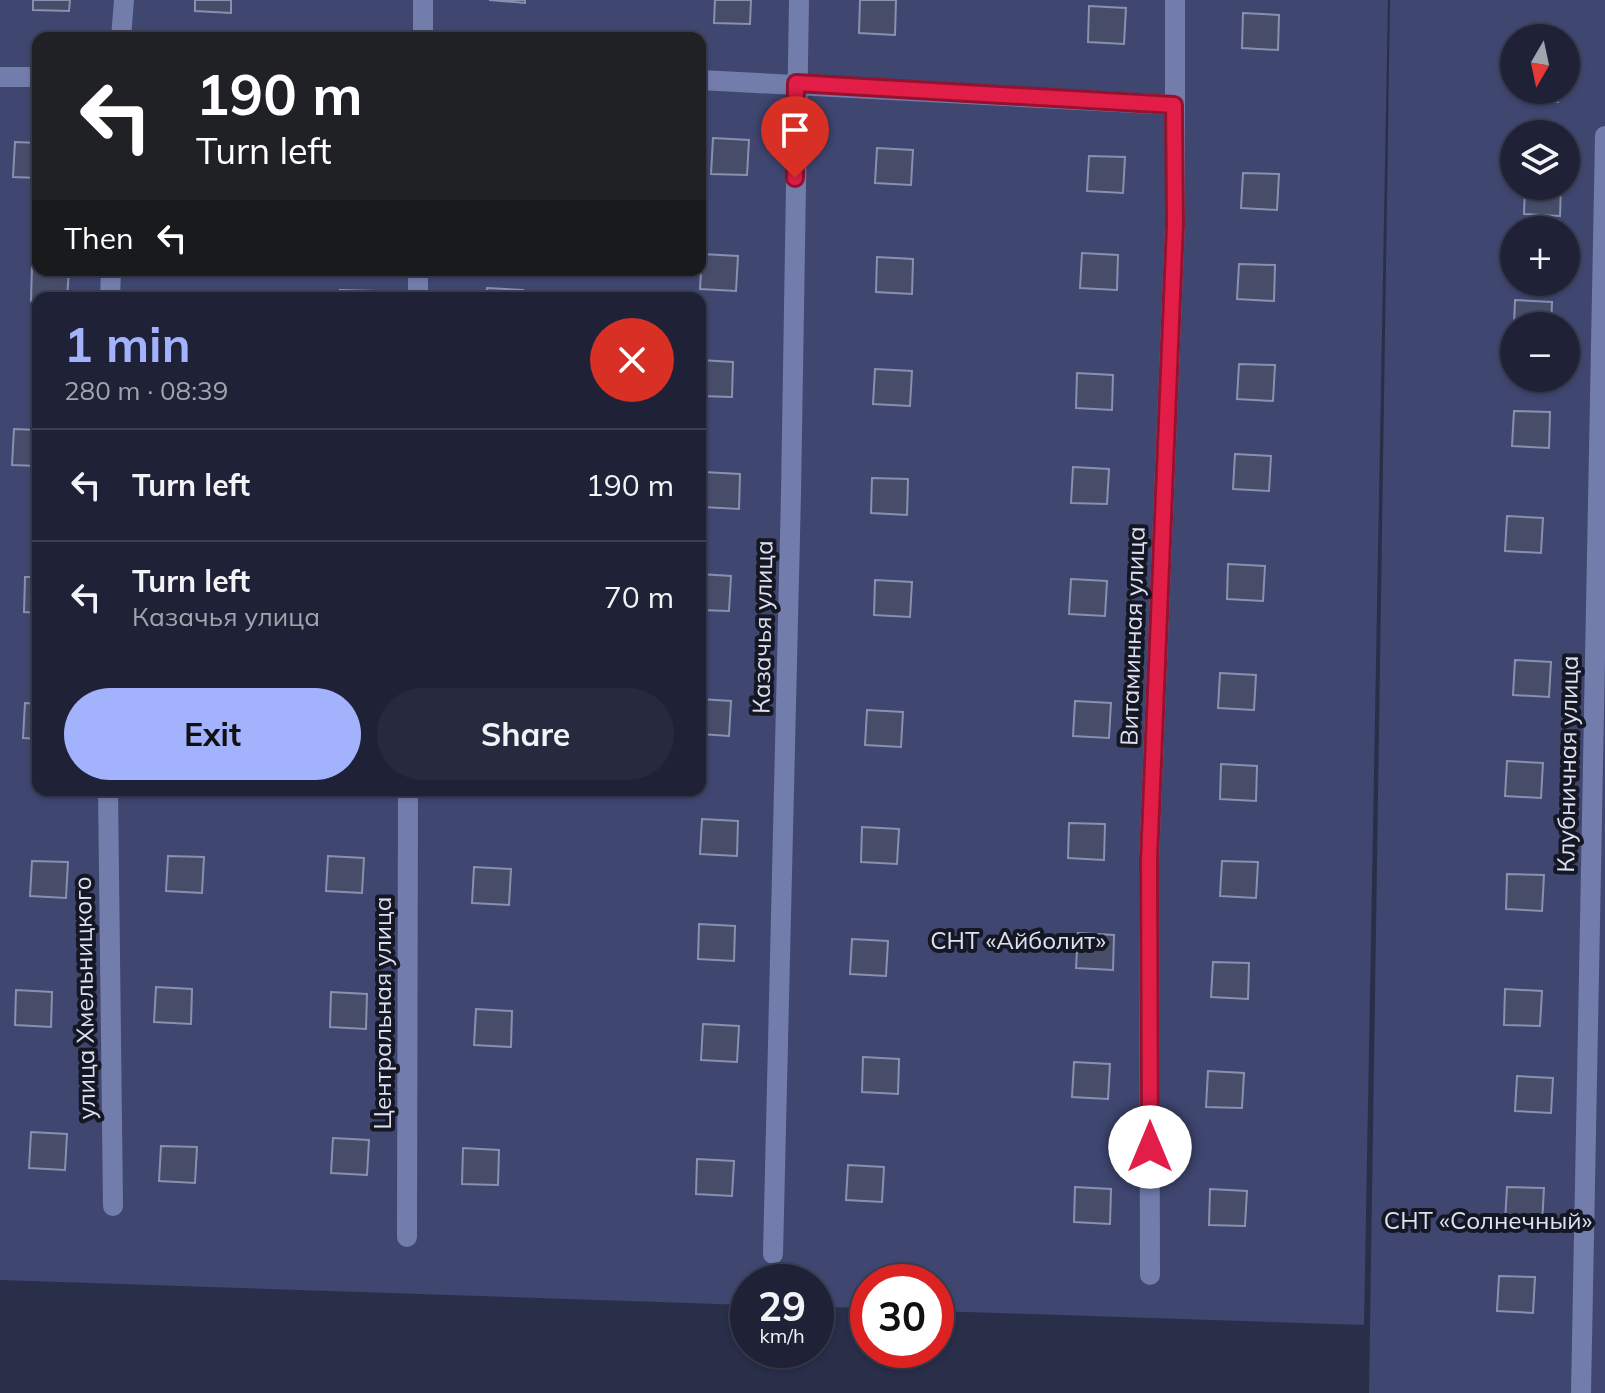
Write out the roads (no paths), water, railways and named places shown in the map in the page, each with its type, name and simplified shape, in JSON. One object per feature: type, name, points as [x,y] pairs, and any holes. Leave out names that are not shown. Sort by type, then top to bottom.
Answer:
[{"type":"street","points":[[121,32],[124,0]]},
{"type":"street","points":[[423,0],[423,32]]},
{"type":"street","name":"Казачья улица","points":[[773,1254],[799,0]]},
{"type":"street","name":"Витаминная улица","points":[[1150,1275],[1149,860],[1175,224],[1175,0]]},
{"type":"street","points":[[0,77],[32,77]]},
{"type":"street","points":[[706,80],[1174,105]]},
{"type":"street","name":"Клубничная улица","points":[[1581,1393],[1605,136]]},
{"type":"street","name":"улица Хмельницкого","points":[[108,796],[113,1206]]},
{"type":"street","name":"Центральная улица","points":[[407,1237],[408,796]]},
{"type":"park label","name":"СНТ «Айболит»","points":[[1018,940]]},
{"type":"park label","name":"СНТ «Солнечный»","points":[[1488,1220]]}]
